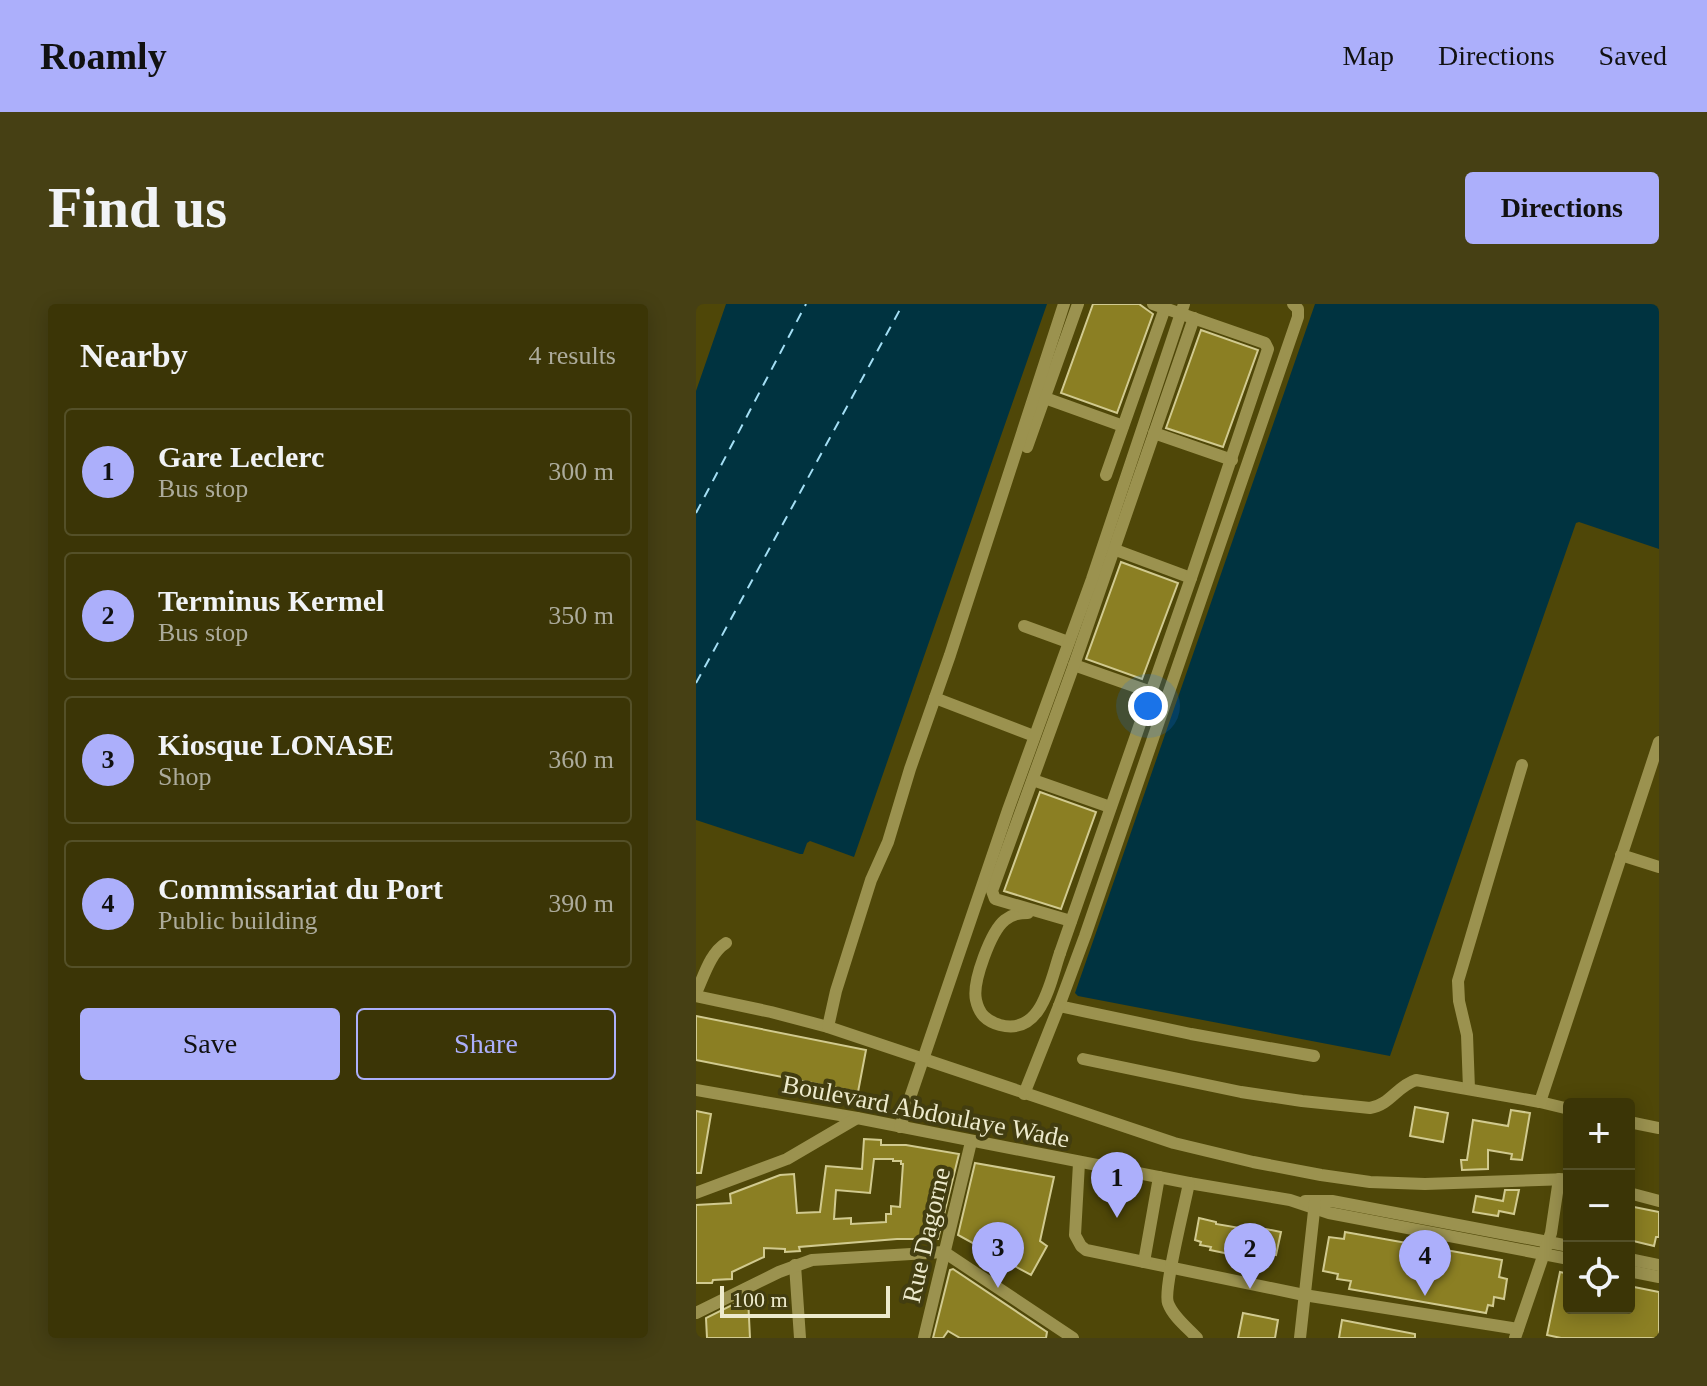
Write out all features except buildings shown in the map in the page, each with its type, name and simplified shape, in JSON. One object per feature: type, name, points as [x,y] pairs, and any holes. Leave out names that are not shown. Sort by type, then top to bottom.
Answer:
[{"type":"street","points":[[828,1027],[836,991],[871,880],[888,842],[1064,304]]},
{"type":"street","points":[[1027,447],[1078,304]]},
{"type":"street","points":[[900,1127],[1034,736],[1092,579],[1184,304]]},
{"type":"street","points":[[1077,930],[1298,317],[1298,309],[1293,304]]},
{"type":"street","points":[[1024,1094],[1059,1006],[1110,807],[1232,460],[1268,345],[1159,306],[1106,475]]},
{"type":"street","points":[[1077,930],[995,899],[992,895],[1194,318]]},
{"type":"street","points":[[1045,398],[1123,426]]},
{"type":"street","points":[[1154,433],[1232,460]]},
{"type":"street","points":[[1113,549],[1191,578]]},
{"type":"street","points":[[1024,626],[1068,642]]},
{"type":"street","points":[[1074,665],[1151,692]]},
{"type":"street","points":[[935,698],[1034,736]]},
{"type":"street","points":[[1540,1102],[1659,742]]},
{"type":"street","points":[[1469,1089],[1467,1035],[1458,981],[1522,765]]},
{"type":"street","points":[[1033,780],[1110,807]]},
{"type":"street","points":[[1621,855],[1659,867]]},
{"type":"street","points":[[1029,913],[1077,930],[1067,932],[1043,1003],[1032,1019],[1019,1026],[1007,1027],[984,1018],[974,995],[976,984],[992,937],[1007,918],[1029,913]]},
{"type":"street","points":[[726,943],[714,954],[696,995],[828,1027],[1174,1143],[1253,1162],[1370,1182],[1425,1184],[1563,1179]]},
{"type":"street","points":[[1059,1006],[1314,1056]]},
{"type":"street","points":[[1083,1059],[1241,1092],[1370,1108],[1381,1107],[1402,1087],[1416,1080],[1563,1108]]},
{"type":"street","name":"Boulevard Abdoulaye Wade","points":[[696,1090],[857,1118],[1079,1163],[1315,1204],[1329,1213],[1547,1248],[1563,1247]]},
{"type":"street","points":[[696,1193],[787,1159],[857,1118]]},
{"type":"street","points":[[1635,1123],[1659,1128]]},
{"type":"street","name":"Rue Dagorne","points":[[924,1338],[971,1142]]},
{"type":"street","points":[[1079,1163],[1075,1235],[1086,1250],[1516,1334],[1547,1248],[1563,1190]]},
{"type":"street","points":[[1144,1262],[1159,1177]]},
{"type":"street","points":[[1189,1183],[1166,1292],[1167,1301],[1178,1318],[1197,1338]]},
{"type":"street","points":[[1635,1195],[1659,1201]]},
{"type":"street","points":[[1300,1338],[1315,1204]]},
{"type":"street","name":"Boulevard Abdoulaye Wade","points":[[1547,1248],[1563,1256]]},
{"type":"street","points":[[696,1313],[795,1265],[812,1260],[944,1252],[1057,1334],[1073,1338]]},
{"type":"street","points":[[1635,1260],[1659,1265]]},
{"type":"street","points":[[795,1265],[800,1338]]},
{"type":"street","points":[[1635,1272],[1659,1277]]},
{"type":"water","points":[[726,304],[1047,304],[854,857],[810,841],[800,854],[696,820],[696,391]]},
{"type":"water","points":[[1315,304],[1659,304],[1659,549],[1576,523],[1390,1056],[1075,993]]},
{"type":"ferry route","points":[[696,513],[806,304]]},
{"type":"ferry route","points":[[696,683],[903,304]]},
{"type":"place","name":"Gare Leclerc","points":[[1117,1218]]},
{"type":"place","name":"Kiosque LONASE","points":[[998,1288]]},
{"type":"place","name":"Terminus Kermel","points":[[1250,1289]]},
{"type":"place","name":"Commissariat du Port","points":[[1425,1296]]}]
